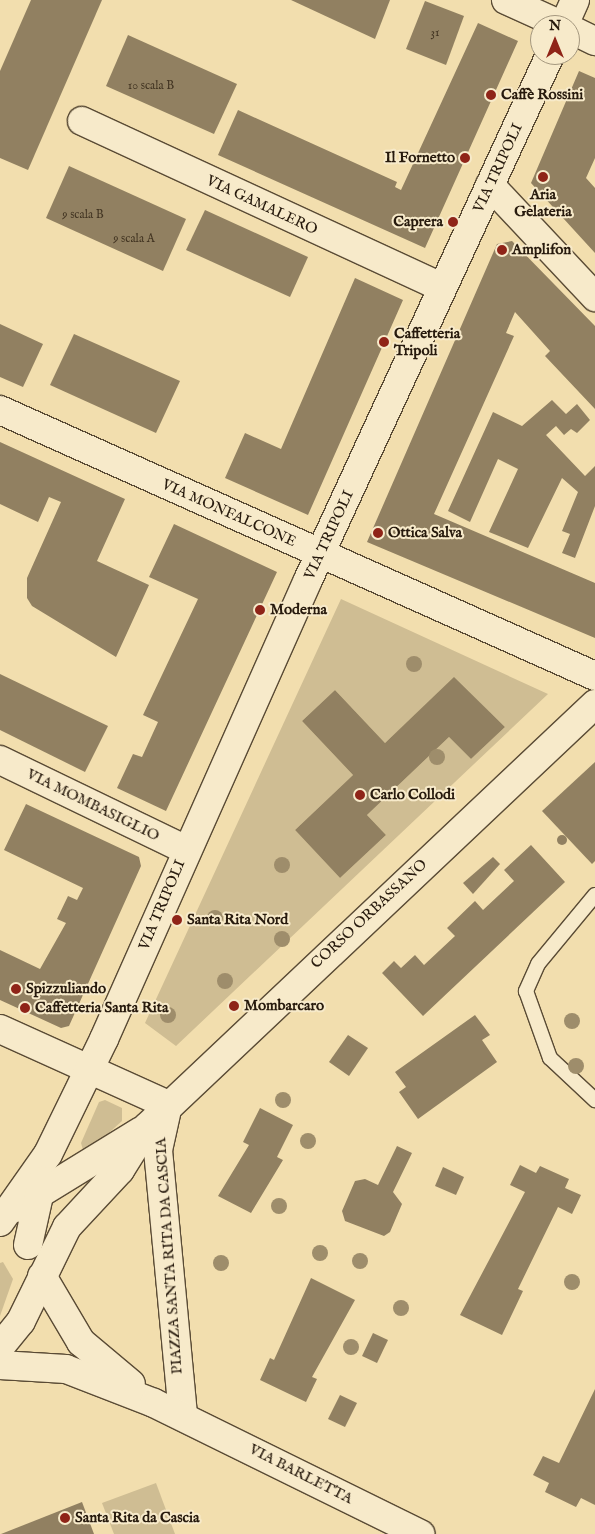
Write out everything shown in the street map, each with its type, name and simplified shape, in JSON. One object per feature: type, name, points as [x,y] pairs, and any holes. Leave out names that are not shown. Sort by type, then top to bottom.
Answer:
[{"type":"street","points":[[506,0],[540,15]]},
{"type":"street","points":[[567,15],[575,0]]},
{"type":"street","points":[[580,34],[595,41]]},
{"type":"street","name":"VIA TRIPOLI","points":[[48,1154],[89,1071],[186,850],[320,554],[545,65]]},
{"type":"street","name":"VIA GAMALERO","points":[[82,121],[442,287]]},
{"type":"street","points":[[490,185],[595,297]]},
{"type":"street","name":"VIA MONFALCONE","points":[[0,410],[595,676]]},
{"type":"street","name":"CORSO ORBASSANO","points":[[147,1127],[168,1105],[595,704]]},
{"type":"street","name":"VIA MOMBASIGLIO","points":[[0,760],[186,850]]},
{"type":"street","points":[[0,1029],[89,1071],[168,1105]]},
{"type":"street","name":"PIAZZA SANTA RITA DA CASCIA","points":[[168,1105],[158,1150],[183,1415]]},
{"type":"street","name":"PIAZZA SANTA RITA DA CASCIA","points":[[2,1218],[147,1127]]},
{"type":"street","name":"PIAZZA SANTA RITA DA CASCIA","points":[[0,1346],[21,1321],[67,1227],[120,1170],[147,1127]]},
{"type":"street","points":[[28,1245],[48,1154]]},
{"type":"street","points":[[48,1154],[2,1218],[28,1245],[42,1276],[81,1342],[154,1403]]},
{"type":"street","points":[[0,1365],[66,1369],[183,1415]]},
{"type":"street","name":"VIA BARLETTA","points":[[183,1415],[420,1534]]},
{"type":"lane","points":[[595,894],[538,964],[526,991],[550,1058],[595,1100]]},
{"type":"shaded area","points":[[341,599],[548,694],[176,1046],[145,1023]],"holes":[[[454,678],[505,727],[471,759],[449,737],[367,815],[386,835],[340,878],[295,830],[353,775],[302,721],[335,690],[385,743]]]},
{"type":"shaded area","points":[[105,1100],[122,1108],[122,1121],[91,1149],[83,1150],[81,1143],[99,1102]]},
{"type":"shaded area","points":[[3,1262],[13,1279],[0,1316],[0,1263]]},
{"type":"shaded area","points":[[156,1483],[175,1534],[114,1534],[102,1503]]},
{"type":"building","points":[[31,0],[102,0],[28,170],[0,158],[0,71]]},
{"type":"building","points":[[291,0],[390,0],[375,39]]},
{"type":"building","points":[[425,1],[464,16],[446,65],[406,49]]},
{"type":"building","points":[[478,23],[518,41],[425,248],[218,155],[238,110],[397,182],[395,187],[401,190]]},
{"type":"building","points":[[128,35],[237,84],[214,134],[106,86]]},
{"type":"building","points":[[579,71],[595,78],[595,158],[586,178],[595,188],[595,253],[531,183]]},
{"type":"building","points":[[69,166],[186,219],[163,271],[46,218]]},
{"type":"building","points":[[205,210],[308,257],[290,297],[186,250]]},
{"type":"building","points":[[512,241],[595,326],[595,409],[545,356],[550,351],[515,312],[506,333],[514,336],[434,514],[595,583],[595,638],[367,542],[497,244]]},
{"type":"building","points":[[355,278],[403,300],[308,515],[225,478],[245,433],[281,449]]},
{"type":"building","points":[[0,324],[43,344],[23,387],[0,377]]},
{"type":"building","points":[[74,334],[180,381],[156,433],[50,385]]},
{"type":"building","points":[[552,400],[566,414],[577,404],[590,420],[577,433],[571,429],[564,435],[556,426],[546,435],[585,476],[595,466],[595,506],[575,558],[562,553],[570,534],[562,531],[578,492],[562,478],[528,548],[489,532],[518,469],[498,459],[470,522],[448,511],[493,412],[522,426]]},
{"type":"building","points":[[0,442],[125,499],[97,561],[149,585],[116,657],[32,606],[27,598],[27,578],[61,502],[49,497],[38,522],[0,504]]},
{"type":"building","points":[[174,524],[277,572],[166,811],[117,788],[133,754],[142,757],[158,722],[143,715],[198,599],[149,577]]},
{"type":"building","points":[[0,674],[108,726],[85,772],[0,730]]},
{"type":"building","name":"Carlo Collodi","points":[[454,677],[505,727],[471,759],[449,737],[367,815],[386,835],[340,878],[295,830],[353,775],[302,721],[335,690],[385,743]]},
{"type":"building","points":[[595,762],[595,861],[592,864],[542,811]]},
{"type":"building","points":[[26,804],[139,857],[141,866],[69,1026],[61,1028],[0,1000],[0,950],[40,969],[66,923],[57,919],[68,896],[77,900],[83,888],[4,850]]},
{"type":"building","points":[[560,835],[564,835],[567,840],[564,845],[560,845],[557,842],[557,838]]},
{"type":"building","points":[[531,845],[565,882],[423,1016],[382,973],[394,961],[401,968],[415,955],[424,965],[455,936],[447,928],[475,901],[483,910],[514,881],[504,870]]},
{"type":"building","points":[[493,857],[500,864],[473,894],[463,883]]},
{"type":"building","points":[[475,1015],[490,1035],[482,1040],[497,1062],[418,1119],[399,1092],[406,1087],[395,1072]]},
{"type":"building","points":[[348,1035],[368,1048],[349,1076],[329,1062]]},
{"type":"building","points":[[260,1108],[293,1125],[277,1157],[283,1160],[251,1213],[218,1196],[249,1145],[243,1142]]},
{"type":"building","points":[[397,1146],[412,1153],[393,1192],[402,1204],[390,1232],[384,1236],[345,1221],[342,1211],[355,1181],[365,1179],[378,1185]]},
{"type":"building","points":[[520,1165],[536,1173],[540,1166],[569,1179],[565,1188],[581,1195],[572,1214],[558,1207],[518,1289],[523,1291],[502,1335],[460,1315],[525,1192],[510,1185]]},
{"type":"building","points":[[443,1167],[464,1177],[456,1195],[435,1186]]},
{"type":"building","points":[[311,1278],[355,1300],[312,1377],[317,1379],[306,1402],[260,1380],[270,1358],[274,1360]]},
{"type":"building","points":[[373,1333],[388,1340],[377,1363],[362,1356]]},
{"type":"building","points":[[595,1389],[595,1505],[581,1498],[576,1507],[545,1492],[549,1483],[533,1475],[543,1456],[559,1463]]},
{"type":"building","points":[[340,1395],[357,1403],[345,1427],[328,1419]]},
{"type":"building","name":"Santa Rita da Cascia","points":[[82,1502],[94,1534],[1,1534]]},
{"type":"place","name":"Caffè Rossini","points":[[491,95]]},
{"type":"place","name":"Il Fornetto","points":[[465,158]]},
{"type":"place","name":"Aria Gelateria","points":[[543,177]]},
{"type":"place","name":"Caprera","points":[[453,222]]},
{"type":"place","name":"Amplifon","points":[[502,250]]},
{"type":"place","name":"Caffetteria Tripoli","points":[[384,342]]},
{"type":"place","name":"Ottica Salva","points":[[378,533]]},
{"type":"place","name":"Moderna","points":[[260,610]]},
{"type":"place","name":"Carlo Collodi","points":[[360,795]]},
{"type":"place","name":"Santa Rita Nord","points":[[177,920]]},
{"type":"place","name":"Spizzuliando","points":[[16,989]]},
{"type":"place","name":"Mombarcaro","points":[[234,1006]]},
{"type":"place","name":"Caffetteria Santa Rita","points":[[25,1008]]},
{"type":"place","name":"Santa Rita da Cascia","points":[[65,1518]]}]
